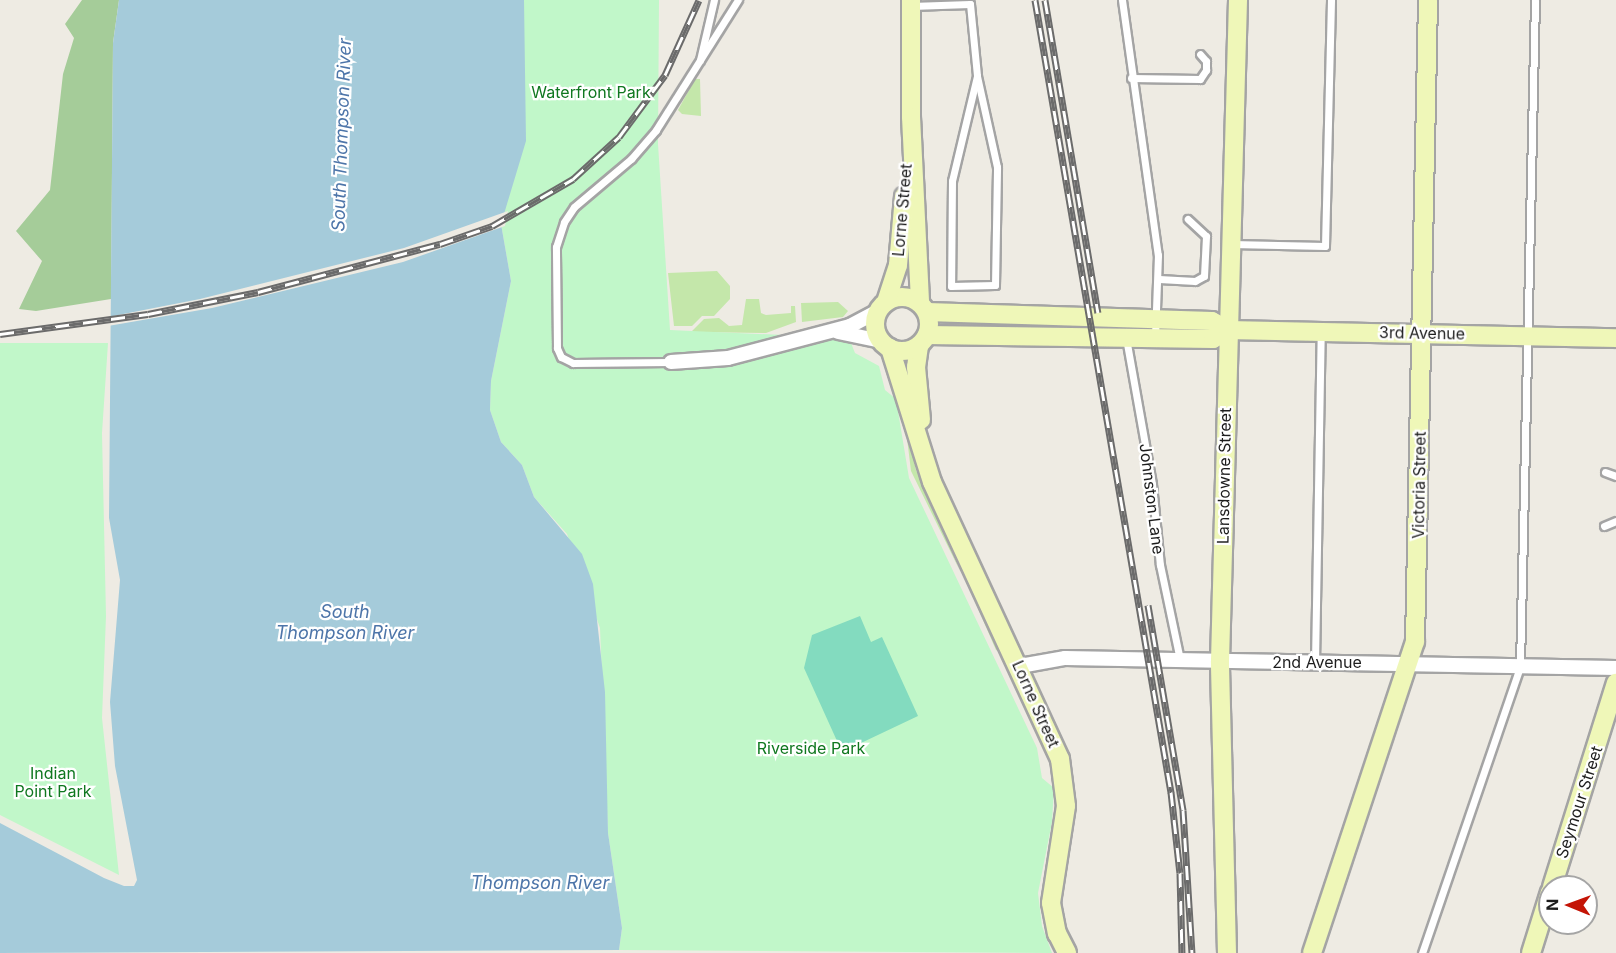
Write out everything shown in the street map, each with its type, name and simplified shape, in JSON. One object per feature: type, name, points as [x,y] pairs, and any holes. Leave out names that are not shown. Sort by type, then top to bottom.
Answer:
[{"type":"street","name":"Lansdowne Street","points":[[1227,953],[1220,661],[1238,0]]},
{"type":"street","name":"Victoria Street","points":[[1312,953],[1415,642],[1428,0]]},
{"type":"street","name":"Lorne Street","points":[[911,3],[911,117],[923,308]]},
{"type":"street","name":"Lorne Street","points":[[882,306],[898,265],[911,117]]},
{"type":"street","points":[[671,362],[729,358],[833,332],[900,297],[923,308],[923,340],[905,351],[833,332]]},
{"type":"street","points":[[882,306],[875,326],[885,344]]},
{"type":"street","name":"3rd Avenue","points":[[923,308],[1155,329]]},
{"type":"street","name":"3rd Avenue","points":[[923,340],[1126,337],[1155,329],[1212,321],[1228,330],[1616,338]]},
{"type":"street","name":"Lorne Street","points":[[923,340],[916,378],[927,469]]},
{"type":"street","name":"Lorne Street","points":[[885,344],[927,469],[1055,746],[1065,783],[1065,824],[1051,891],[1053,920],[1067,953]]},
{"type":"street","name":"2nd Avenue","points":[[1020,666],[1050,658],[1616,668]]},
{"type":"street","name":"Seymour Street","points":[[1555,875],[1616,683]]},
{"type":"street","points":[[1531,953],[1538,931]]},
{"type":"lane","points":[[699,63],[702,39],[714,0]]},
{"type":"lane","points":[[671,362],[573,363],[561,357],[557,348],[555,248],[568,214],[644,145],[738,0]]},
{"type":"lane","points":[[1122,0],[1131,78],[1154,214],[1159,279],[1155,329]]},
{"type":"lane","points":[[1231,244],[1325,246],[1331,0]]},
{"type":"lane","points":[[1422,953],[1520,666],[1535,0]]},
{"type":"lane","points":[[911,3],[971,2],[978,76],[997,166],[995,285],[951,286],[952,181],[978,76]]},
{"type":"lane","points":[[1131,78],[1200,79],[1206,70],[1206,61],[1200,54]]},
{"type":"lane","points":[[1159,279],[1195,281],[1204,276],[1206,236],[1188,219]]},
{"type":"lane","points":[[1315,662],[1321,331]]},
{"type":"lane","name":"Johnston Lane","points":[[1126,337],[1152,484],[1160,565],[1180,660]]},
{"type":"lane","points":[[1605,472],[1616,476]]},
{"type":"lane","points":[[1604,526],[1616,521]]},
{"type":"green space","points":[[82,0],[119,0],[113,43],[111,299],[36,311],[19,309],[42,261],[16,231],[50,190],[63,74],[74,38],[65,24]]},
{"type":"green space","name":"Riverside Park","points":[[524,0],[659,0],[658,144],[670,330],[849,338],[855,353],[879,366],[885,390],[896,399],[909,478],[1037,748],[1042,778],[1054,788],[1052,822],[1038,893],[1042,926],[1052,953],[619,950],[622,928],[608,833],[600,628],[567,534],[534,497],[522,465],[501,442],[490,410],[491,381],[511,281],[501,224]]},
{"type":"green space","points":[[695,79],[700,79],[701,116],[682,114],[678,110]]},
{"type":"green space","points":[[717,271],[730,286],[730,299],[714,316],[702,316],[692,326],[674,326],[668,273]]},
{"type":"green space","points":[[746,299],[759,299],[761,313],[766,315],[791,313],[791,306],[795,306],[796,322],[766,333],[691,332],[704,319],[719,318],[729,326],[742,325]]},
{"type":"green space","points":[[838,302],[848,311],[843,317],[802,322],[801,303]]},
{"type":"green space","name":"Indian Point Park","points":[[0,343],[108,343],[102,433],[106,616],[102,718],[119,875],[0,815]]},
{"type":"green space","points":[[905,422],[916,470],[961,573],[911,471]]},
{"type":"green space","points":[[973,597],[976,599],[1001,653],[996,650]]},
{"type":"green space","points":[[860,616],[871,642],[882,637],[918,716],[842,752],[804,668],[812,635]]},
{"type":"water","name":"South Thompson River","points":[[119,0],[524,0],[526,141],[501,224],[511,281],[491,381],[490,410],[501,442],[522,465],[534,497],[582,554],[593,584],[605,692],[608,833],[622,928],[619,950],[0,953],[0,823],[104,878],[124,886],[134,886],[137,880],[115,766],[110,702],[120,580],[109,518],[113,43]]},
{"type":"pier","points":[[508,211],[505,226],[403,262],[212,308],[108,326],[108,317],[200,299],[404,248]]},
{"type":"railway","points":[[0,334],[148,314],[258,292],[440,244],[492,226],[573,179],[619,137],[665,75],[699,0]]},
{"type":"railway","points":[[1035,0],[1171,792],[1180,873],[1182,953]]},
{"type":"railway","points":[[1045,0],[1098,313]]},
{"type":"railway","points":[[1148,605],[1183,810],[1192,953]]},
{"type":"park label","name":"Waterfront Park","points":[[591,92]]},
{"type":"water label","name":"Thompson River","points":[[540,883]]}]
